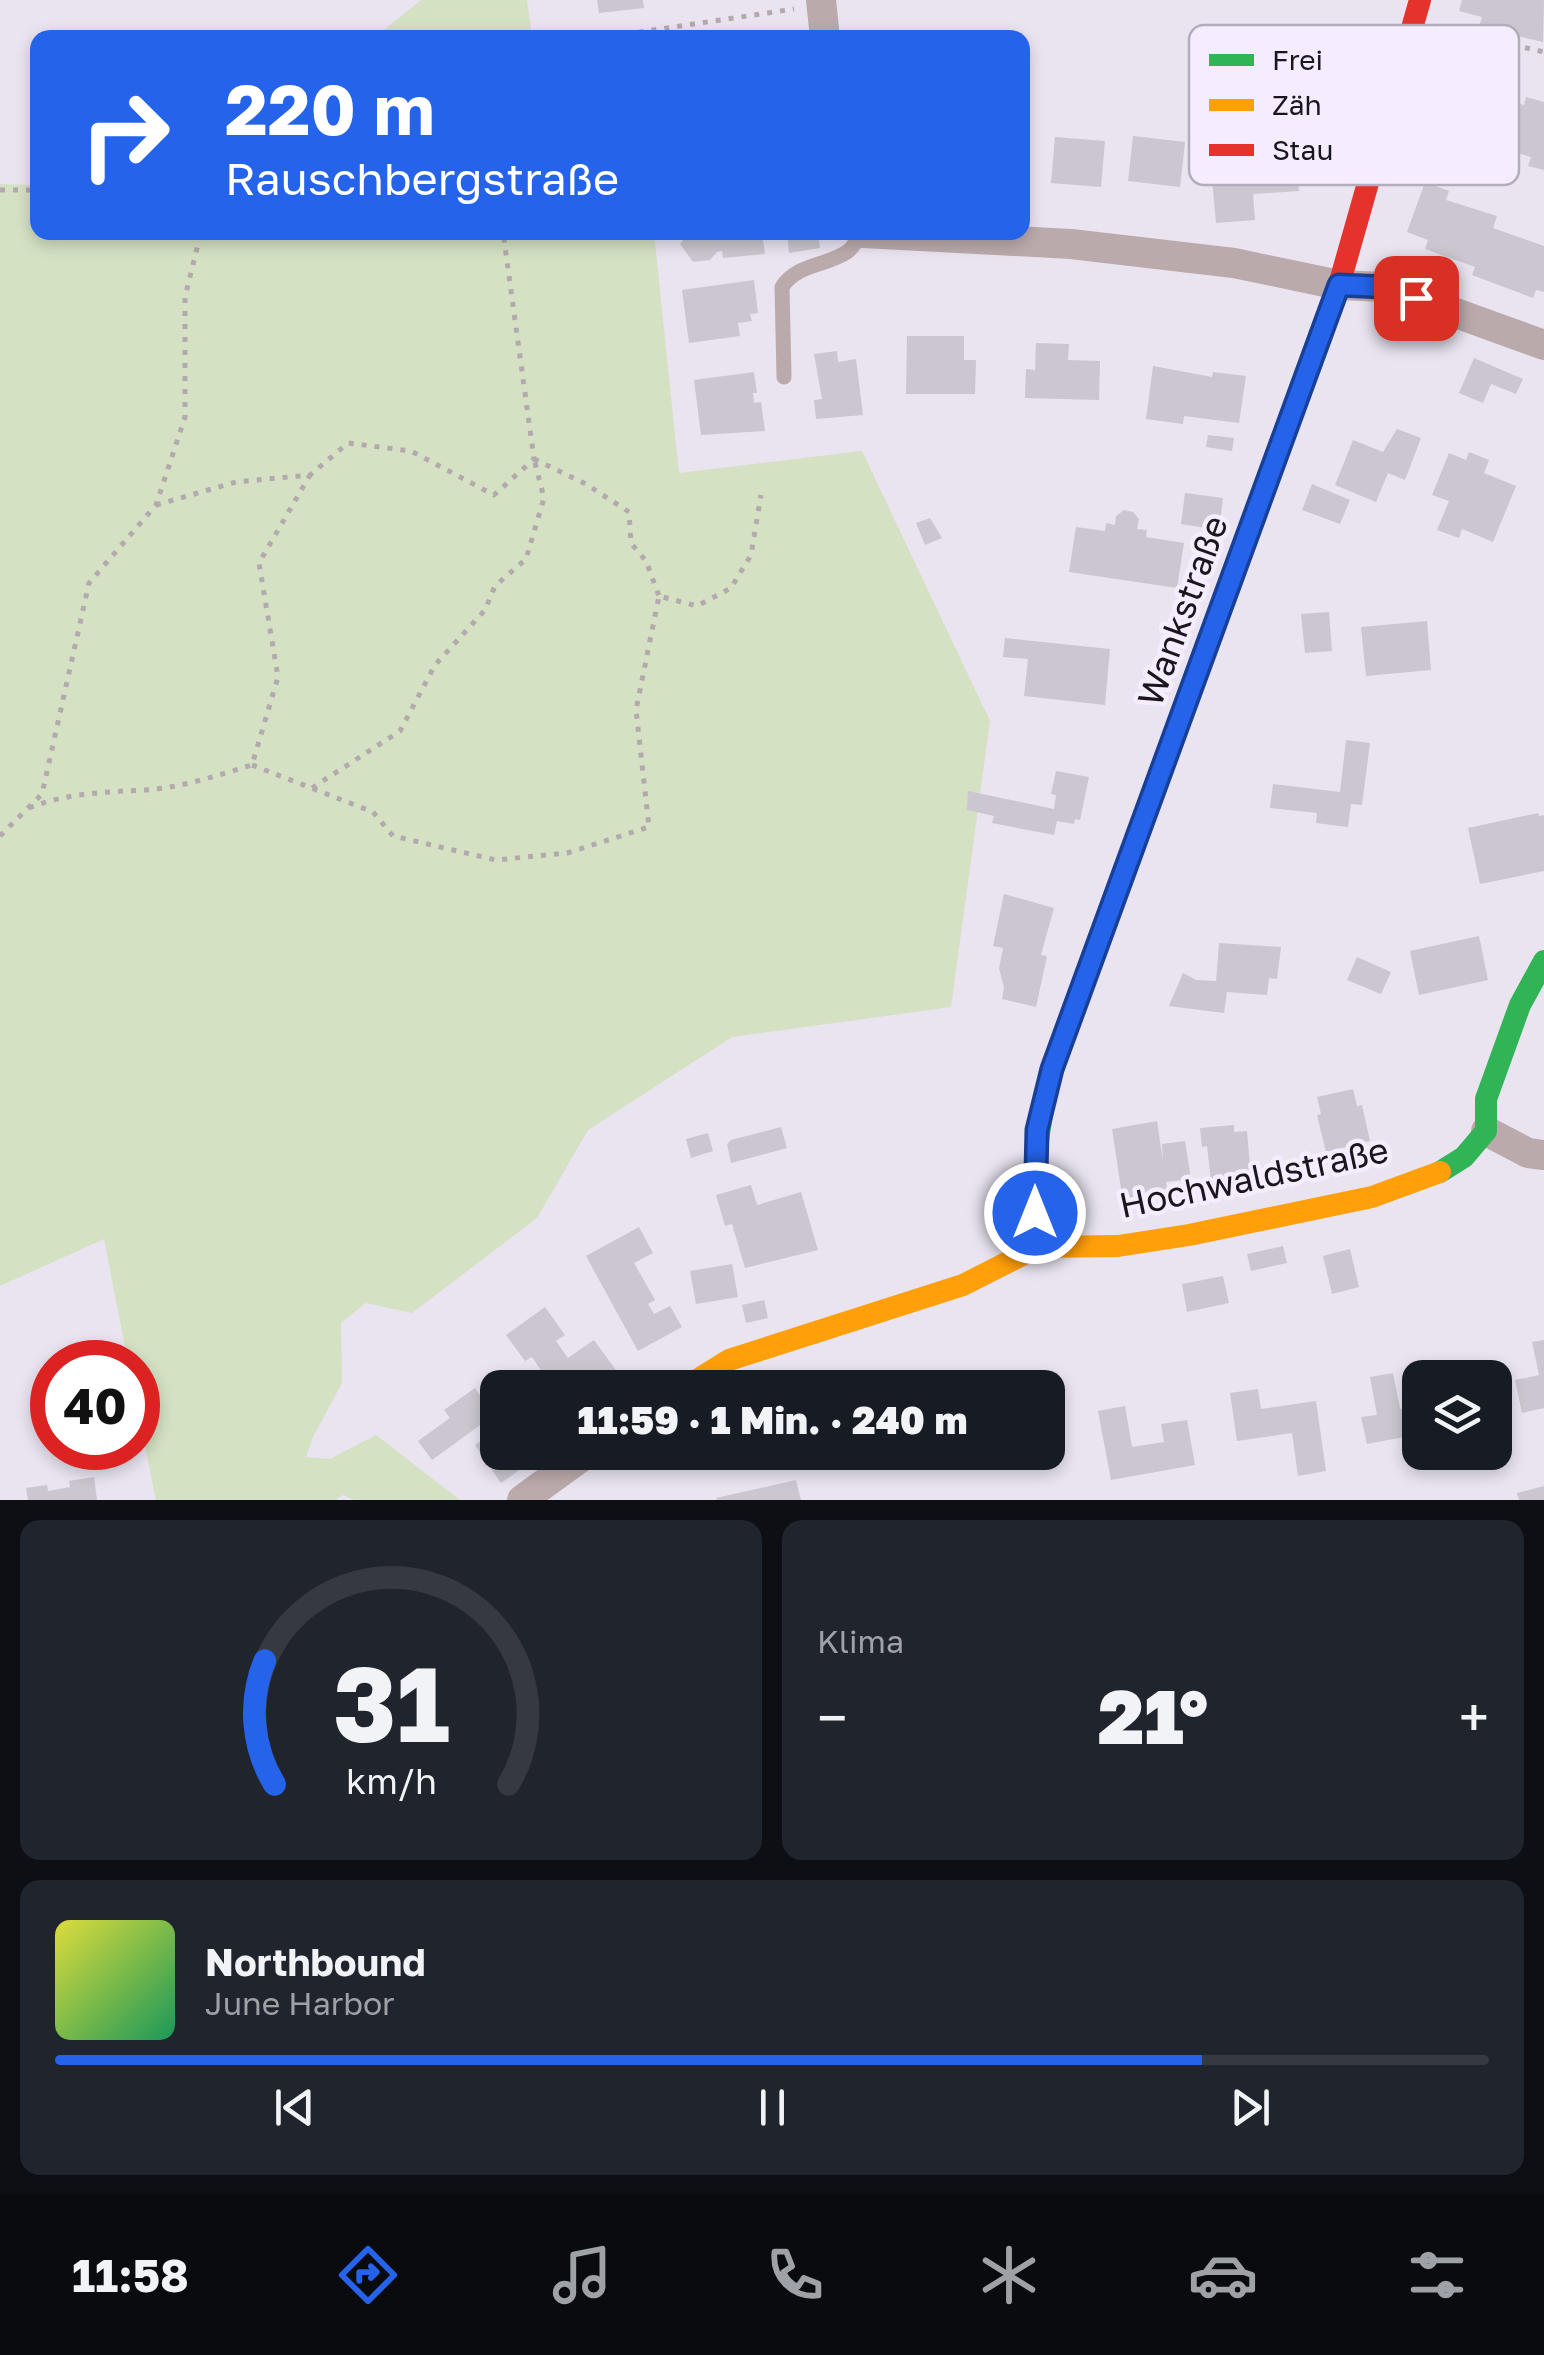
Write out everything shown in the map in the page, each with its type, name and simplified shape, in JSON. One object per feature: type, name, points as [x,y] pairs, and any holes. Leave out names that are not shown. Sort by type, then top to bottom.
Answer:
[{"type":"street","points":[[821,2],[825,30]]},
{"type":"street","name":"Wankstraße","points":[[1038,1247],[1033,1189],[1037,1130],[1052,1069],[1339,285],[1367,185]]},
{"type":"street","points":[[1002,240],[1234,262],[1339,285],[1384,287],[1544,345]]},
{"type":"street","points":[[1544,961],[1520,1005],[1486,1099],[1486,1132],[1528,1153],[1544,1155]]},
{"type":"street","name":"Hochwaldstraße","points":[[713,1370],[729,1360],[963,1285],[1038,1247],[1118,1246],[1372,1197],[1464,1158],[1486,1132]]},
{"type":"street","points":[[522,1500],[563,1470]]},
{"type":"lane","points":[[784,377],[782,286],[801,270],[848,251],[857,240]]},
{"type":"path","points":[[658,30],[760,16],[821,2]]},
{"type":"path","points":[[1417,11],[1460,25]]},
{"type":"path","points":[[1519,44],[1544,52]]},
{"type":"path","points":[[0,190],[30,190]]},
{"type":"path","points":[[0,836],[42,794],[89,583],[156,505],[185,417],[185,297],[199,240]]},
{"type":"path","points":[[312,788],[400,731],[436,665],[484,610],[495,586],[526,559],[544,498],[534,459],[504,240]]},
{"type":"path","points":[[252,765],[278,676],[259,563],[310,475],[348,443],[411,451],[494,496],[534,459]]},
{"type":"path","points":[[27,809],[52,799],[110,790],[148,790],[252,765],[373,812],[393,836],[496,860],[567,853],[649,827],[636,710],[659,596],[646,560],[631,543],[629,512],[586,484],[534,459]]},
{"type":"path","points":[[156,505],[236,482],[310,475]]},
{"type":"path","points":[[659,596],[697,606],[731,588],[751,555],[762,495]]},
{"type":"green space","points":[[421,0],[527,0],[531,30],[384,30]]},
{"type":"green space","points":[[0,184],[30,185],[30,240],[655,240],[679,473],[862,451],[990,721],[951,1007],[732,1037],[588,1130],[537,1218],[412,1313],[366,1303],[341,1323],[342,1383],[306,1457],[330,1459],[376,1435],[460,1500],[354,1500],[343,1495],[336,1500],[156,1500],[150,1470],[160,1470],[160,1340],[124,1340],[104,1239],[0,1286]]},
{"type":"building","points":[[597,0],[643,0],[644,8],[599,13]]},
{"type":"building","points":[[1462,0],[1544,0],[1543,42],[1519,36],[1519,25],[1480,25],[1482,17],[1459,11]]},
{"type":"building","points":[[1526,97],[1544,102],[1544,170],[1528,166],[1531,157],[1519,153],[1519,104],[1524,105]]},
{"type":"building","points":[[1133,136],[1185,142],[1180,187],[1128,181]]},
{"type":"building","points":[[1055,137],[1105,141],[1101,187],[1051,183]]},
{"type":"building","points":[[1213,185],[1299,185],[1299,191],[1253,194],[1255,220],[1216,223]]},
{"type":"building","points":[[1424,185],[1449,191],[1446,200],[1497,216],[1493,228],[1544,246],[1544,292],[1536,290],[1533,298],[1472,275],[1475,267],[1425,249],[1428,240],[1407,232]]},
{"type":"building","points":[[683,240],[763,240],[765,254],[723,258],[722,251],[710,260],[693,262],[680,244]]},
{"type":"building","points":[[788,240],[819,240],[820,248],[789,253]]},
{"type":"building","points":[[754,280],[758,313],[750,314],[752,321],[738,323],[740,336],[689,343],[682,290]]},
{"type":"building","points":[[907,336],[964,336],[964,360],[976,360],[975,394],[906,394]]},
{"type":"building","points":[[1036,343],[1069,344],[1068,360],[1100,361],[1099,400],[1025,398],[1026,369],[1035,370]]},
{"type":"building","points":[[837,351],[838,362],[856,359],[863,415],[816,419],[814,400],[822,399],[814,354]]},
{"type":"building","points":[[1474,358],[1523,379],[1516,394],[1491,384],[1483,403],[1459,393]]},
{"type":"building","points":[[1153,366],[1212,377],[1213,372],[1246,376],[1239,423],[1184,416],[1183,424],[1146,419]]},
{"type":"building","points":[[754,372],[754,403],[761,402],[765,431],[701,435],[694,380]]},
{"type":"building","points":[[1397,429],[1421,438],[1405,480],[1388,473],[1376,502],[1335,485],[1353,440],[1383,452]]},
{"type":"building","points":[[1208,435],[1234,438],[1232,451],[1206,447]]},
{"type":"building","points":[[1469,452],[1489,460],[1484,473],[1516,486],[1493,542],[1462,529],[1459,538],[1437,530],[1449,501],[1432,495],[1449,453],[1466,460]]},
{"type":"building","points":[[1312,484],[1350,500],[1340,524],[1302,510]]},
{"type":"building","points":[[1185,493],[1223,498],[1219,530],[1181,524]]},
{"type":"building","points":[[1124,510],[1139,519],[1137,529],[1147,530],[1146,537],[1184,543],[1177,588],[1069,572],[1076,527],[1105,531],[1106,523],[1115,525],[1116,516]]},
{"type":"building","points":[[930,518],[942,538],[925,545],[916,523]]},
{"type":"building","points":[[1329,612],[1332,651],[1305,653],[1301,614]]},
{"type":"building","points":[[1427,621],[1431,670],[1366,676],[1361,627]]},
{"type":"building","points":[[1005,638],[1110,649],[1105,705],[1024,696],[1028,659],[1003,657]]},
{"type":"building","points":[[1346,740],[1370,743],[1362,805],[1351,804],[1348,827],[1316,823],[1317,813],[1270,808],[1273,784],[1340,792]]},
{"type":"building","points":[[1056,771],[1089,777],[1080,820],[1075,819],[1074,824],[1057,821],[1054,835],[992,823],[994,816],[967,810],[968,791],[1054,809],[1056,795],[1051,794]]},
{"type":"building","points":[[1544,815],[1544,871],[1480,884],[1468,828]]},
{"type":"building","points":[[1004,894],[1054,908],[1041,955],[1047,956],[1036,1007],[1002,999],[1004,988],[999,968],[1003,948],[993,946]]},
{"type":"building","points":[[1479,936],[1488,980],[1419,995],[1410,951]]},
{"type":"building","points":[[1219,943],[1281,947],[1277,979],[1269,978],[1267,995],[1227,992],[1224,1013],[1169,1006],[1183,973],[1196,980],[1216,981]]},
{"type":"building","points":[[1357,957],[1391,972],[1381,994],[1347,980]]},
{"type":"building","points":[[1353,1089],[1357,1106],[1362,1105],[1370,1141],[1326,1152],[1317,1097]]},
{"type":"building","points":[[1157,1121],[1163,1161],[1162,1144],[1185,1141],[1191,1179],[1166,1182],[1168,1195],[1123,1202],[1112,1129]]},
{"type":"building","points":[[1234,1125],[1234,1132],[1247,1131],[1251,1177],[1211,1181],[1207,1146],[1202,1147],[1200,1128]]},
{"type":"building","points":[[781,1127],[787,1148],[731,1163],[727,1144],[731,1140]]},
{"type":"building","points":[[708,1133],[713,1151],[691,1158],[686,1139]]},
{"type":"building","points":[[751,1185],[757,1205],[801,1192],[818,1250],[745,1268],[732,1224],[725,1226],[716,1195]]},
{"type":"building","points":[[639,1227],[653,1253],[634,1263],[655,1300],[648,1304],[654,1314],[670,1306],[682,1327],[638,1351],[586,1256]]},
{"type":"building","points":[[1283,1246],[1287,1263],[1251,1271],[1247,1254]]},
{"type":"building","points":[[1350,1249],[1359,1287],[1332,1294],[1323,1256]]},
{"type":"building","points":[[732,1264],[738,1297],[696,1304],[690,1271]]},
{"type":"building","points":[[1223,1276],[1229,1303],[1187,1312],[1182,1284]]},
{"type":"building","points":[[764,1300],[768,1318],[746,1323],[742,1305]]},
{"type":"building","points":[[545,1307],[565,1335],[556,1341],[568,1358],[594,1340],[616,1370],[541,1370],[532,1357],[525,1361],[506,1335]]},
{"type":"building","points":[[1544,1340],[1544,1408],[1522,1413],[1515,1380],[1539,1375],[1532,1342]]},
{"type":"building","points":[[1393,1373],[1402,1409],[1402,1437],[1367,1444],[1361,1417],[1377,1415],[1370,1377]]},
{"type":"building","points":[[475,1388],[480,1395],[480,1425],[432,1460],[418,1441],[450,1418],[444,1410]]},
{"type":"building","points":[[1258,1389],[1261,1409],[1316,1401],[1326,1471],[1298,1476],[1292,1433],[1237,1441],[1230,1393]]},
{"type":"building","points":[[1125,1406],[1132,1447],[1164,1442],[1161,1424],[1187,1420],[1195,1465],[1111,1480],[1098,1411]]},
{"type":"building","points":[[492,1470],[519,1470],[501,1483]]},
{"type":"building","points":[[94,1477],[97,1500],[28,1500],[26,1488],[47,1485],[48,1491],[70,1487],[69,1481]]},
{"type":"building","points":[[796,1480],[801,1500],[716,1498]]},
{"type":"building","points":[[1544,1486],[1544,1500],[1519,1500],[1517,1493]]},
{"type":"traffic: fast","points":[[1038,1247],[1036,1157],[1052,1069],[1297,399]]},
{"type":"traffic: fast","points":[[1440,1172],[1464,1157],[1486,1131],[1486,1099],[1520,1005],[1544,961]]},
{"type":"traffic: slow","points":[[713,1370],[729,1360],[963,1285],[1038,1247],[1118,1246],[1189,1235],[1372,1197],[1440,1172]]},
{"type":"traffic: jam","points":[[1413,25],[1420,0]]},
{"type":"traffic: jam","points":[[1297,399],[1339,285],[1367,185]]},
{"type":"route","points":[[1035,1213],[1037,1130],[1052,1069],[1339,285],[1384,287],[1416,298]]}]
